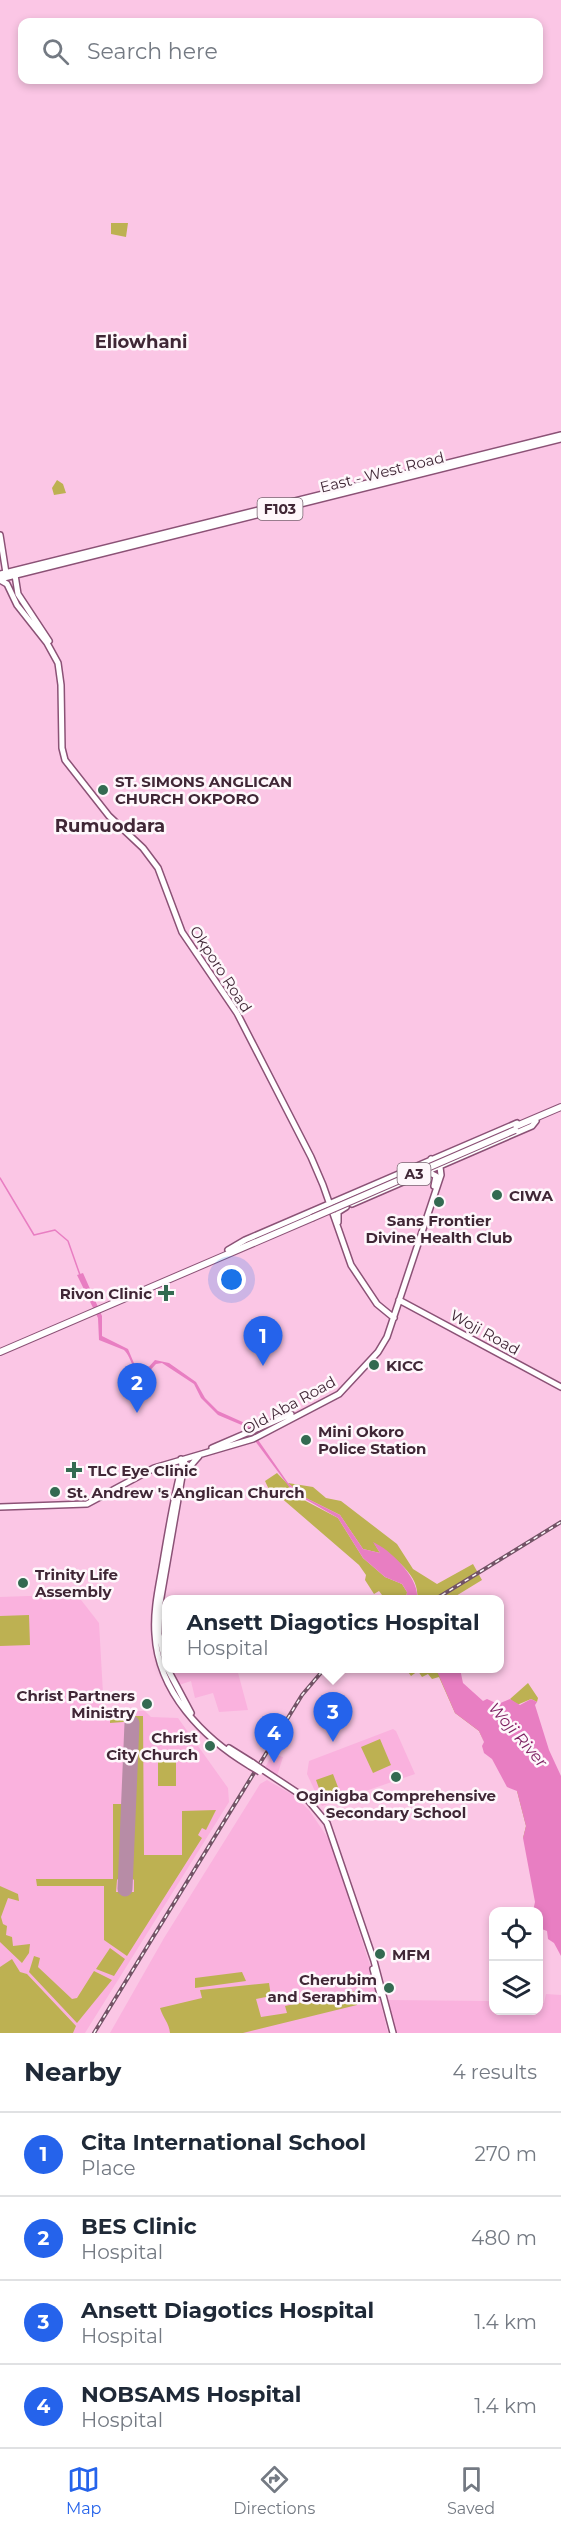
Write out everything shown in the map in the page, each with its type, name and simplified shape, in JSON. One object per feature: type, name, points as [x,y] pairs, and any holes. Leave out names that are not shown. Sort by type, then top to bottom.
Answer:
[{"type":"highway","name":"A3","points":[[515,1129],[547,1113],[561,1109]]},
{"type":"highway","name":"A3","points":[[0,1350],[561,1109]]},
{"type":"main road","name":"East - West Road","points":[[2,576],[561,437]]},
{"type":"main road","name":"East - West Road","points":[[2,576],[15,575],[404,476]]},
{"type":"main road","points":[[0,535],[2,576]]},
{"type":"main road","name":"Okporo Road","points":[[12,588],[15,575]]},
{"type":"main road","name":"Okporo Road","points":[[2,576],[47,637],[62,667],[64,750],[68,760],[105,807],[151,853],[163,871],[182,932],[243,1025],[311,1157],[331,1203]]},
{"type":"main road","name":"Okporo Road","points":[[170,894],[184,931],[240,1014],[312,1154],[329,1192],[333,1212],[351,1265],[377,1304],[393,1317]]},
{"type":"main road","points":[[227,1252],[431,1159],[547,1113]]},
{"type":"main road","points":[[227,1252],[247,1248],[417,1177],[532,1126],[536,1121]]},
{"type":"main road","points":[[431,1159],[440,1167]]},
{"type":"main road","points":[[441,1175],[454,1160]]},
{"type":"main road","name":"Old Aba Road","points":[[181,1459],[253,1439],[260,1432],[343,1387],[379,1345],[393,1317],[441,1175],[440,1167]]},
{"type":"main road","points":[[407,1170],[407,1177],[417,1177]]},
{"type":"main road","name":"Old Aba Road","points":[[399,1300],[436,1181],[435,1174],[428,1172]]},
{"type":"main road","points":[[329,1192],[335,1198],[346,1196]]},
{"type":"main road","points":[[321,1217],[337,1222],[337,1214],[346,1207]]},
{"type":"main road","name":"Woji Road","points":[[399,1300],[561,1387]]},
{"type":"main road","name":"Old Aba Road","points":[[0,1506],[87,1504],[150,1470],[248,1434],[260,1432]]},
{"type":"main road","points":[[182,1472],[200,1455]]},
{"type":"main road","points":[[162,1647],[159,1634],[160,1603],[182,1472],[181,1459]]},
{"type":"main road","points":[[162,1666],[154,1622],[182,1472],[181,1459]]},
{"type":"main road","points":[[164,1673],[189,1716],[207,1735],[307,1803],[328,1833],[392,2033]]},
{"type":"main road","points":[[170,1673],[194,1716],[219,1740],[251,1765]]},
{"type":"shaded area","points":[[111,223],[128,223],[126,237],[111,234]]},
{"type":"shaded area","points":[[57,480],[63,484],[66,493],[54,495],[52,488]]},
{"type":"shaded area","points":[[277,1473],[302,1499],[338,1518],[363,1558],[385,1577],[402,1584],[407,1595],[382,1595],[379,1591],[374,1594],[359,1565],[279,1496],[272,1496],[265,1481]]},
{"type":"shaded area","points":[[288,1483],[313,1487],[326,1498],[341,1501],[397,1544],[413,1569],[437,1584],[473,1564],[482,1580],[458,1595],[417,1595],[414,1582],[403,1566],[374,1543],[380,1553],[363,1549],[340,1515],[304,1497]]},
{"type":"shaded area","points":[[78,1596],[99,1623],[104,1711],[145,1711],[151,1717],[178,1718],[228,1788],[229,1802],[85,2033],[0,2033],[0,1597]]},
{"type":"shaded area","points":[[29,1615],[30,1645],[0,1646],[0,1616]]},
{"type":"shaded area","points":[[175,1673],[238,1673],[248,1710],[219,1712],[213,1693],[195,1698],[191,1681],[179,1685]]},
{"type":"shaded area","points":[[419,1673],[441,1673],[474,1717],[484,1742],[479,1731],[455,1713],[439,1677],[432,1679],[428,1674],[422,1677]]},
{"type":"shaded area","points":[[528,1683],[538,1698],[537,1702],[531,1699],[517,1705],[510,1699]]},
{"type":"shaded area","points":[[110,1716],[143,1716],[144,1855],[182,1855],[182,1811],[216,1810],[206,1830],[202,1828],[198,1835],[202,1838],[127,1956],[104,1940],[104,1886],[37,1886],[36,1879],[113,1879],[113,1804],[125,1804],[122,1874],[117,1880],[116,1892],[134,1892],[134,1880],[129,1875],[136,1721],[110,1723]]},
{"type":"shaded area","points":[[393,1729],[396,1731],[415,1774],[322,1806],[307,1774],[309,1761]]},
{"type":"shaded area","points":[[380,1739],[391,1765],[373,1773],[361,1747]]},
{"type":"shaded area","points":[[272,1754],[283,1757],[277,1776],[265,1768]]},
{"type":"shaded area","points":[[158,1756],[176,1756],[176,1786],[158,1786]]},
{"type":"shaded area","points":[[333,1774],[341,1795],[324,1802],[316,1780]]},
{"type":"shaded area","points":[[267,1780],[293,1795],[309,1810],[330,1841],[375,1981],[388,2033],[110,2033],[164,1938],[260,1784]]},
{"type":"shaded area","points":[[517,1791],[538,1798],[548,1819],[546,1823],[523,1838],[526,1826]]},
{"type":"shaded area","points":[[0,1886],[18,1894],[19,1901],[8,1898],[1,1917],[3,1924],[7,1926],[6,1935],[12,1937],[13,1946],[30,1944],[29,1953],[22,1963],[0,1942]]},
{"type":"shaded area","points":[[110,1948],[125,1959],[114,1976],[96,1969]]},
{"type":"shaded area","points":[[34,1956],[40,1958],[38,1967],[72,1999],[77,1998],[94,1971],[112,1980],[77,2023],[29,1972]]},
{"type":"shaded area","points":[[12,1959],[20,1972],[27,1974],[76,2026],[73,2033],[0,2033],[0,1967]]},
{"type":"shaded area","points":[[242,1972],[246,1981],[195,1988],[195,1978]]},
{"type":"shaded area","points":[[269,1983],[271,1996],[256,1999],[261,2017],[287,2013],[285,2006],[354,1991],[357,2005],[243,2033],[170,2033],[160,2008],[202,1998],[200,1990]]},
{"type":"shaded area","points":[[546,1994],[561,1995],[561,2033],[395,2033],[387,2000],[487,2001],[489,2001],[489,2015],[543,2015]]},
{"type":"water","points":[[83,1273],[102,1316],[102,1336],[128,1349],[136,1368],[146,1370],[155,1360],[169,1363],[196,1382],[205,1398],[218,1411],[247,1424],[288,1483],[304,1497],[340,1515],[363,1549],[380,1553],[373,1542],[396,1558],[409,1574],[417,1595],[407,1595],[402,1584],[385,1577],[363,1558],[338,1518],[293,1492],[244,1426],[218,1415],[201,1398],[194,1384],[162,1363],[156,1364],[146,1375],[141,1374],[135,1369],[124,1350],[99,1340],[98,1318],[77,1275]]},
{"type":"water","name":"Woji River","points":[[438,1673],[461,1673],[463,1683],[483,1701],[487,1699],[498,1704],[510,1699],[520,1705],[531,1699],[537,1702],[535,1705],[549,1750],[561,1776],[561,1956],[554,1943],[548,1939],[547,1931],[543,1930],[543,1907],[534,1907],[535,1902],[523,1838],[526,1826],[517,1791],[507,1787],[492,1759],[484,1753],[482,1746],[484,1742],[479,1731],[455,1713]]},
{"type":"waterway","points":[[0,1178],[34,1235],[55,1230],[68,1241],[80,1275]]},
{"type":"runway","points":[[125,1889],[132,1723]]},
{"type":"railway","points":[[442,1595],[561,1522]]},
{"type":"railway","points":[[94,2033],[302,1695],[321,1673]]},
{"type":"place","name":"ST. SIMONS ANGLICAN CHURCH OKPORO","points":[[103,790]]},
{"type":"place","name":"CIWA","points":[[497,1195]]},
{"type":"place","name":"Sans Frontier Divine Health Club","points":[[439,1202]]},
{"type":"place","name":"Rivon Clinic","points":[[166,1293]]},
{"type":"place","name":"KICC","points":[[374,1365]]},
{"type":"place","name":"Cita International School","points":[[263,1366]]},
{"type":"place","name":"BES Clinic","points":[[137,1413]]},
{"type":"place","name":"Mini Okoro Police Station","points":[[306,1440]]},
{"type":"place","name":"TLC Eye Clinic","points":[[74,1470]]},
{"type":"place","name":"St. Andrew 's Anglican Church","points":[[55,1492]]},
{"type":"place","name":"Trinity Life Assembly","points":[[23,1583]]},
{"type":"place","name":"Christ Partners Ministry","points":[[147,1704]]},
{"type":"place","name":"Ansett Diagotics Hospital","points":[[333,1742]]},
{"type":"place","name":"Christ City Church","points":[[210,1746]]},
{"type":"place","name":"NOBSAMS Hospital","points":[[274,1763]]},
{"type":"place","name":"Oginigba Comprehensive Secondary School","points":[[396,1777]]},
{"type":"place","name":"MFM","points":[[380,1954]]},
{"type":"place","name":"Cherubim and Seraphim","points":[[389,1988]]},
{"type":"district","name":"Eliowhani","points":[[141,342]]},
{"type":"district","name":"Rumuodara","points":[[110,826]]}]
